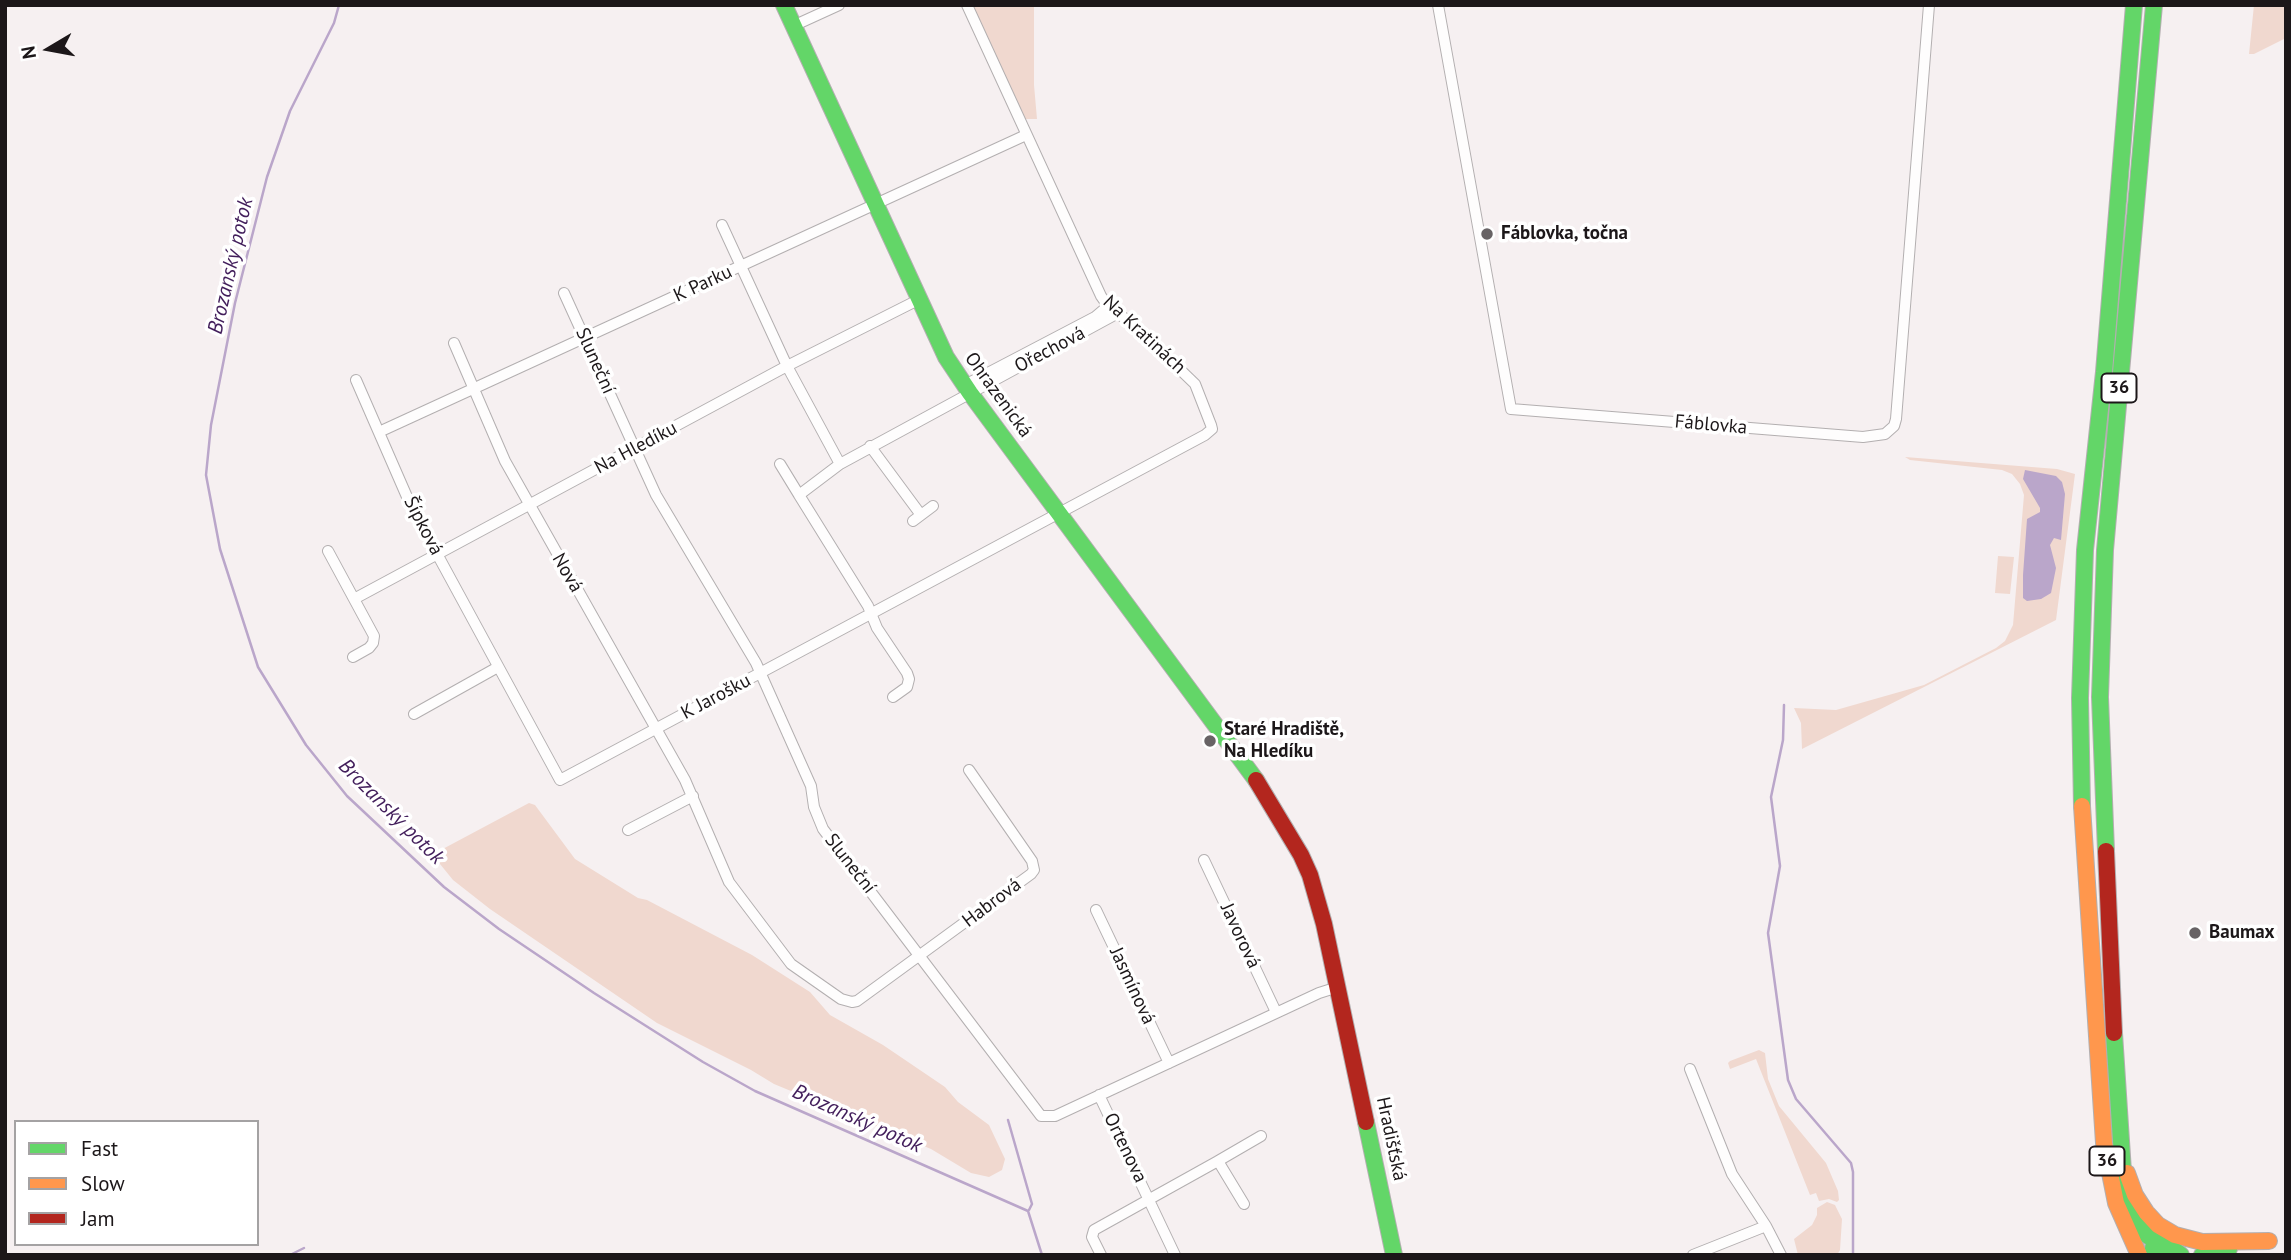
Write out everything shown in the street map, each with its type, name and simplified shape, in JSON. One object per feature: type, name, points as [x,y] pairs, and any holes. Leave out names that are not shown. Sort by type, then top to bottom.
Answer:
[{"type":"main road","name":"Ohrazenická","points":[[784,5],[946,358],[1248,768],[1288,831],[1310,875],[1338,987]]},
{"type":"main road","name":"36","points":[[2134,5],[2105,372],[2085,550],[2080,698],[2086,870],[2104,1143],[2116,1203],[2139,1255]]},
{"type":"main road","name":"36","points":[[2154,5],[2112,469],[2100,653],[2103,800],[2124,1187],[2131,1213],[2143,1232],[2164,1246],[2183,1254]]},
{"type":"main road","name":"Hradišťská","points":[[1338,987],[1394,1255]]},
{"type":"main road","points":[[2121,1151],[2135,1195],[2152,1219],[2166,1231],[2202,1242],[2269,1241]]},
{"type":"main road","points":[[2231,1255],[2286,1235]]},
{"type":"main road","points":[[2202,1255],[2269,1241]]},
{"type":"main road","points":[[2240,1255],[2269,1241]]},
{"type":"main road","points":[[2144,1255],[2153,1248],[2164,1246]]},
{"type":"street","points":[[793,26],[839,5]]},
{"type":"street","name":"Na Kratinách","points":[[967,5],[1101,296],[1108,306],[1135,326],[1195,384],[1212,429],[1059,513]]},
{"type":"street","name":"Fáblovka","points":[[1438,5],[1511,409],[1863,437],[1885,434],[1894,426],[1896,419],[1929,5]]},
{"type":"street","name":"K Parku","points":[[379,432],[1026,135]]},
{"type":"street","points":[[722,225],[787,366],[840,464]]},
{"type":"street","name":"Sluneční","points":[[564,293],[656,495],[761,673],[811,786],[814,807],[823,830],[1041,1116],[1055,1116],[1319,992],[1338,987]]},
{"type":"street","name":"Na Hledíku","points":[[354,599],[787,366],[918,300]]},
{"type":"street","name":"Ořechová","points":[[799,495],[840,464],[1095,317],[1108,306]]},
{"type":"street","name":"Ořechová","points":[[967,389],[1118,313]]},
{"type":"street","name":"Nová","points":[[454,343],[505,461],[693,796],[729,882],[782,954],[798,970],[841,999],[852,1002],[862,998],[920,957]]},
{"type":"street","name":"Šípková","points":[[356,380],[411,506],[560,780]]},
{"type":"street","points":[[870,446],[917,518],[933,506]]},
{"type":"street","points":[[780,464],[909,678],[907,687],[892,697]]},
{"type":"street","name":"K Jarošku","points":[[560,780],[1059,513]]},
{"type":"street","points":[[328,551],[374,636],[369,648],[353,657]]},
{"type":"street","points":[[414,714],[498,667]]},
{"type":"street","name":"Habrová","points":[[920,957],[1034,870],[1032,861],[969,770]]},
{"type":"street","points":[[628,830],[693,796]]},
{"type":"street","name":"Javorová","points":[[1205,860],[1276,1013]]},
{"type":"street","name":"Jasmínová","points":[[1096,910],[1169,1063]]},
{"type":"street","points":[[1690,1069],[1732,1174],[1766,1226],[1781,1255]]},
{"type":"street","name":"Ortenova","points":[[1099,1095],[1175,1255]]},
{"type":"street","name":"Ortenova","points":[[1101,1255],[1092,1237],[1094,1230],[1261,1136]]},
{"type":"street","points":[[1218,1161],[1244,1205]]},
{"type":"street","points":[[1693,1255],[1766,1226]]},
{"type":"shaded area","points":[[972,5],[1034,5],[1034,85],[1037,119],[1025,119]]},
{"type":"shaded area","points":[[2254,5],[2286,5],[2286,38],[2249,54]]},
{"type":"shaded area","points":[[1905,457],[2057,469],[2075,474],[2056,620],[1802,749],[1801,723],[1794,708],[1836,710],[1924,685],[1996,648],[2005,641],[2013,625],[2024,495],[2020,484],[2012,474],[2002,470],[1910,460]]},
{"type":"shaded area","points":[[2025,470],[2056,476],[2062,482],[2065,494],[2061,540],[2054,538],[2050,545],[2056,568],[2051,593],[2041,599],[2027,601],[2023,598],[2023,575],[2027,519],[2040,512],[2040,508],[2023,479]]},
{"type":"shaded area","points":[[1998,556],[2014,557],[2010,594],[1995,593]]},
{"type":"shaded area","points":[[529,803],[535,805],[575,859],[638,898],[647,900],[752,955],[810,992],[830,1015],[883,1045],[945,1087],[958,1102],[989,1125],[1005,1159],[1002,1170],[989,1177],[971,1173],[931,1149],[774,1084],[657,1023],[490,909],[453,880],[440,864],[436,855],[439,851]]},
{"type":"shaded area","points":[[1759,1050],[1765,1053],[1768,1079],[1779,1106],[1826,1163],[1838,1191],[1837,1202],[1829,1199],[1819,1201],[1816,1193],[1810,1195],[1756,1059],[1730,1069],[1730,1061]]},
{"type":"shaded area","points":[[1827,1202],[1835,1205],[1842,1219],[1840,1250],[1837,1255],[1798,1255],[1794,1239],[1812,1225],[1817,1208]]},
{"type":"waterway","name":"Brozanský potok","points":[[339,5],[334,23],[290,111],[267,177],[235,303],[211,425],[206,475],[220,549],[258,667],[306,745],[347,796],[444,887],[499,929],[703,1062],[755,1091],[1028,1211],[1042,1255]]},
{"type":"waterway","points":[[1784,705],[1783,740],[1771,797],[1780,866],[1768,933],[1788,1080],[1796,1099],[1851,1163],[1853,1255]]},
{"type":"waterway","points":[[1008,1120],[1032,1204],[1029,1210]]},
{"type":"waterway","points":[[290,1255],[304,1248]]},
{"type":"traffic: fast","points":[[784,5],[946,357],[1256,780]]},
{"type":"traffic: fast","points":[[2082,806],[2080,698],[2085,550],[2104,372],[2134,5]]},
{"type":"traffic: fast","points":[[2106,851],[2100,697],[2105,550],[2154,5]]},
{"type":"traffic: fast","points":[[2114,1033],[2124,1187],[2128,1205],[2138,1226],[2164,1246]]},
{"type":"traffic: fast","points":[[1366,1122],[1394,1255]]},
{"type":"traffic: fast","points":[[2153,1248],[2170,1247],[2181,1255]]},
{"type":"traffic: fast","points":[[2202,1255],[2229,1249]]},
{"type":"traffic: slow","points":[[2082,806],[2104,1143],[2116,1203],[2139,1255]]},
{"type":"traffic: slow","points":[[2127,1173],[2135,1195],[2146,1212],[2158,1225],[2175,1235],[2202,1242],[2269,1241]]},
{"type":"traffic: jam","points":[[1256,780],[1310,875],[1324,924],[1366,1122]]},
{"type":"traffic: jam","points":[[2106,851],[2114,1033]]},
{"type":"place","name":"Fáblovka, točna","points":[[1487,234]]},
{"type":"place","name":"Staré Hradiště, Na Hledíku","points":[[1210,741]]},
{"type":"place","name":"Baumax","points":[[2195,933]]}]
